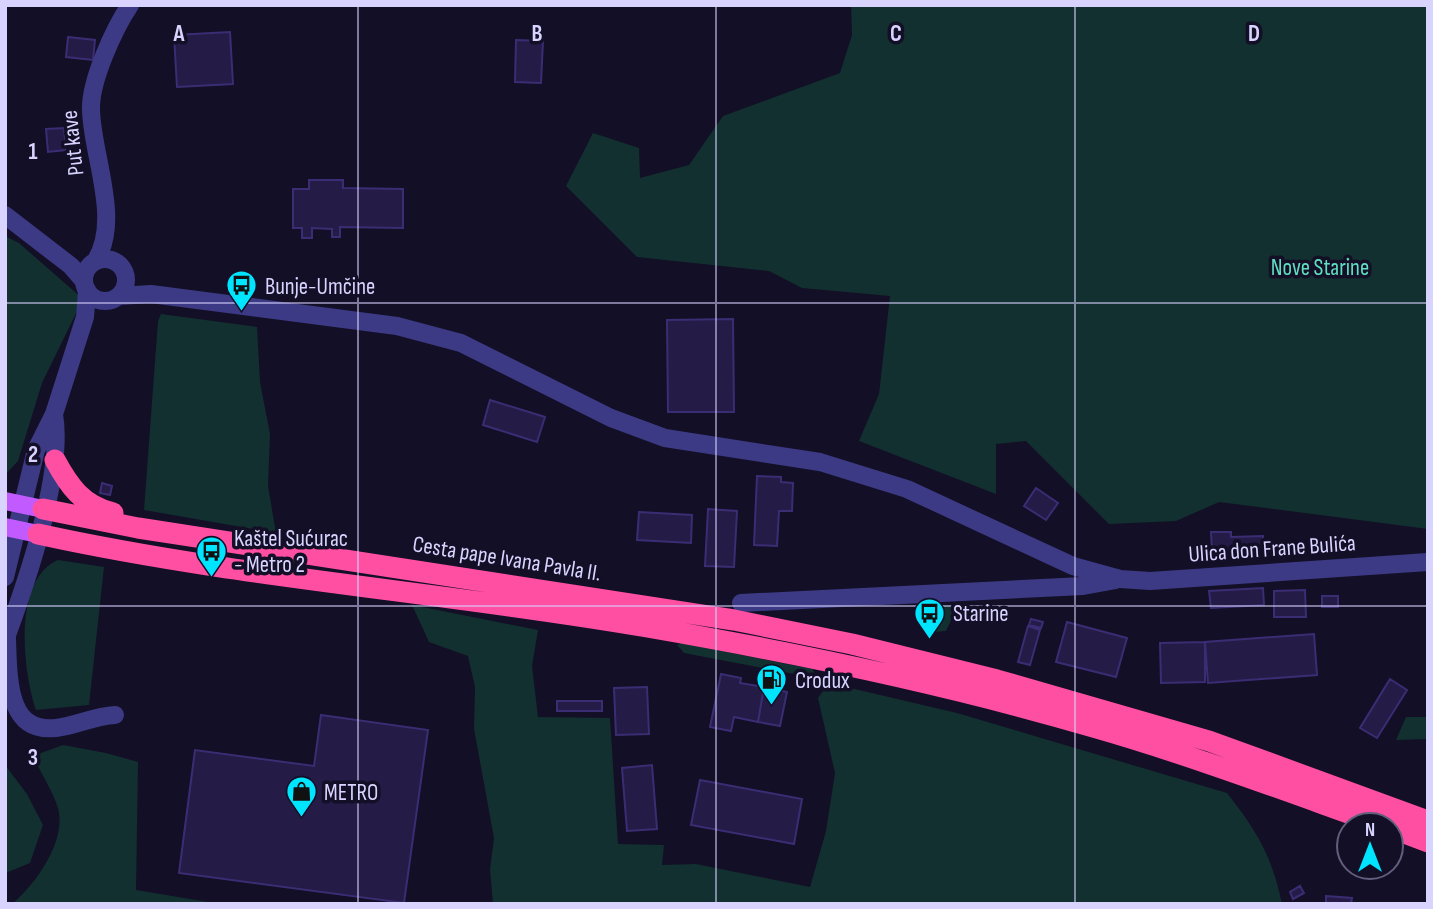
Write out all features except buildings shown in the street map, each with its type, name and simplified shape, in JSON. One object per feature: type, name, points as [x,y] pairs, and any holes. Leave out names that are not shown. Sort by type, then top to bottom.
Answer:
[{"type":"highway","points":[[55,460],[78,496],[101,510],[119,514],[138,528]]},
{"type":"highway","name":"Cesta pape Ivana Pavla II.","points":[[43,509],[138,528],[734,620],[852,644],[992,689]]},
{"type":"highway","name":"Cesta pape Ivana Pavla II.","points":[[38,534],[176,561],[643,626],[992,689]]},
{"type":"highway","points":[[992,689],[1209,741],[1428,821]]},
{"type":"highway","points":[[992,689],[1343,811]]},
{"type":"highway","points":[[1405,833],[1428,842]]},
{"type":"main road","name":"Cesta pape Ivana Pavla II.","points":[[13,503],[43,509]]},
{"type":"main road","name":"Cesta pape Ivana Pavla II.","points":[[10,528],[38,534]]},
{"type":"street","name":"Put kave","points":[[79,338],[87,307],[89,275],[105,239],[104,201],[94,150],[90,107],[96,78],[130,5]]},
{"type":"street","name":"Put kave","points":[[104,201],[114,227],[123,272]]},
{"type":"street","points":[[5,215],[89,275],[95,299],[151,294],[397,326],[432,334],[461,343],[611,418],[654,434],[820,462],[907,489],[1043,554],[1120,579]]},
{"type":"street","points":[[89,275],[109,260],[151,294]]},
{"type":"street","points":[[5,577],[13,503],[54,414],[79,338],[113,299],[123,272]]},
{"type":"street","points":[[54,414],[55,460],[38,534],[6,627],[7,694],[14,712],[31,726],[56,728],[115,715]]},
{"type":"street","points":[[1039,589],[1045,574],[1043,554]]},
{"type":"street","name":"Ulica don Frane Bulića","points":[[1120,579],[1150,581],[1428,562]]},
{"type":"street","points":[[741,603],[1092,586],[1120,579]]},
{"type":"green space","name":"Nove Starine","points":[[851,5],[1428,5],[1428,529],[1219,502],[1176,521],[1109,524],[1026,441],[996,444],[996,494],[859,441],[879,394],[890,296],[802,288],[769,271],[637,257],[566,186],[593,133],[639,148],[640,178],[689,165],[723,116],[840,73],[852,35]]},
{"type":"green space","points":[[5,236],[19,243],[83,299],[42,383],[18,461],[5,475]]},
{"type":"green space","points":[[161,314],[257,327],[260,382],[270,434],[268,486],[276,533],[144,510],[158,321]]},
{"type":"green space","points":[[58,560],[104,567],[89,705],[36,710],[25,651],[27,606],[33,587],[43,571]]},
{"type":"green space","points":[[412,605],[538,630],[532,666],[538,717],[610,718],[618,844],[664,845],[662,865],[696,864],[810,887],[826,831],[835,773],[818,698],[829,683],[957,713],[1227,793],[1262,845],[1282,904],[493,904],[490,869],[494,838],[474,729],[475,687],[468,656],[429,642]]},
{"type":"green space","points":[[958,605],[946,631],[933,632],[927,627],[925,615],[932,609]]},
{"type":"green space","points":[[682,643],[813,669],[814,673],[805,676],[684,653],[677,645]]},
{"type":"green space","points":[[1406,717],[1428,717],[1428,739],[1396,740]]},
{"type":"green space","points":[[63,745],[138,762],[136,890],[220,904],[12,904],[40,873],[58,832],[57,805],[33,756]]},
{"type":"green space","points":[[5,765],[27,794],[43,825],[30,863],[8,872],[5,872]]},
{"type":"place","name":"Bunje-Umčine","points":[[242,313]]},
{"type":"place","name":"Kaštel Sućurac - Metro 2","points":[[211,578]]},
{"type":"place","name":"Starine","points":[[930,640]]},
{"type":"place","name":"Crodux","points":[[772,707]]},
{"type":"place","name":"METRO","points":[[301,819]]}]
